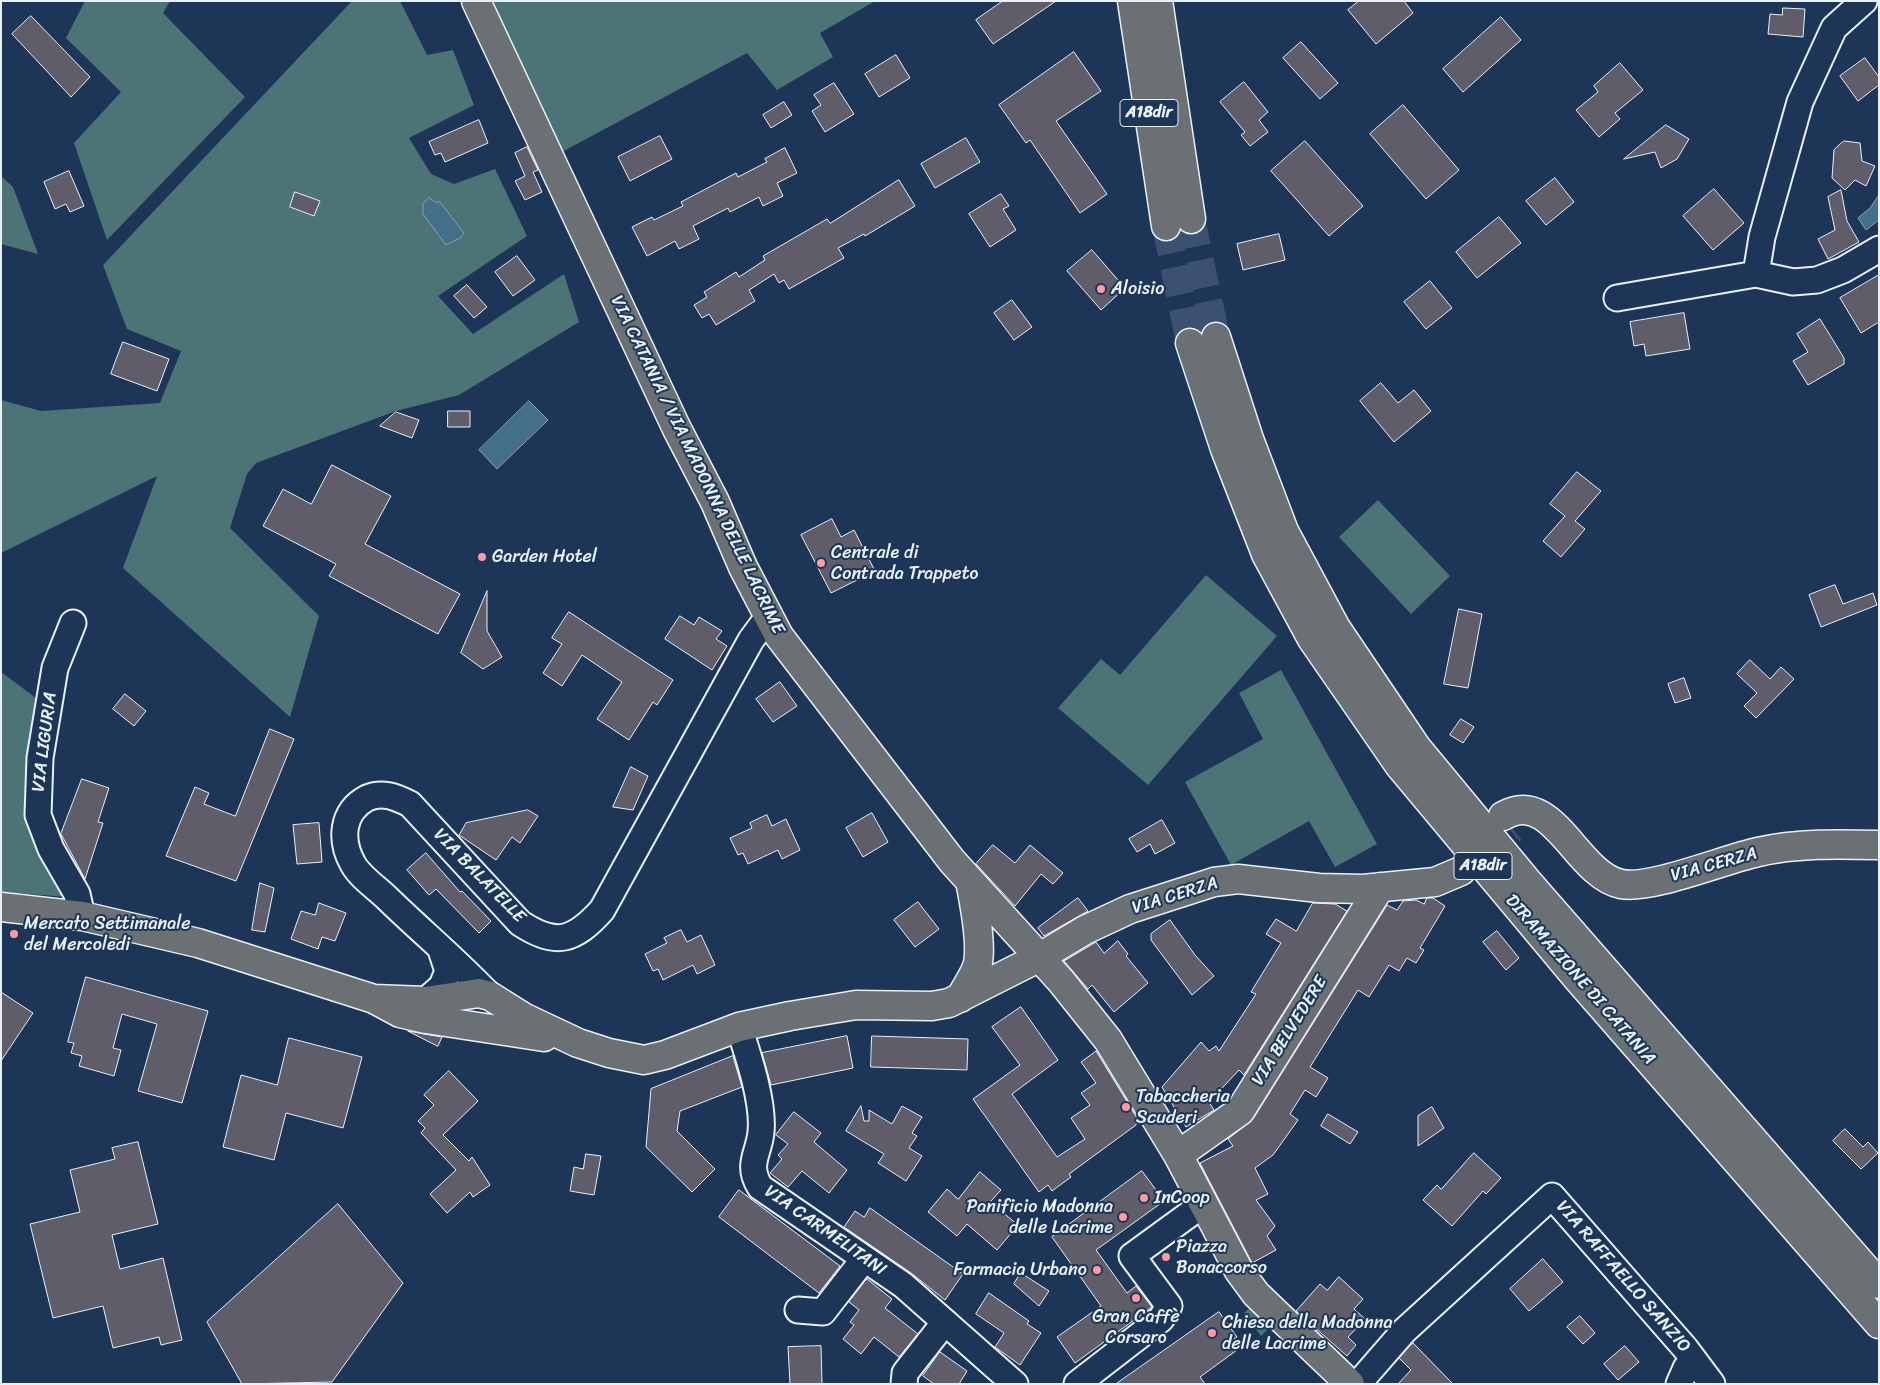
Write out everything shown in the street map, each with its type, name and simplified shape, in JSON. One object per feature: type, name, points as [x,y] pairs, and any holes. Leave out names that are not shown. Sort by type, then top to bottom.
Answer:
[{"type":"main road","name":"VIA CATANIA / VIA MADONNA DELLE LACRIME","points":[[476,1],[768,617],[779,636],[869,756],[952,861],[1019,933],[1108,1040],[1178,1155],[1202,1205],[1239,1271],[1256,1294],[1350,1384]]},
{"type":"main road","name":"A18dir","points":[[1132,1],[1178,222],[1158,1]]},
{"type":"main road","name":"DIRAMAZIONE DI CATANIA","points":[[1879,1284],[1527,881],[1417,748],[1336,628],[1284,531],[1249,439],[1203,340],[1225,449],[1266,554],[1312,639],[1399,765],[1577,978],[1879,1324]]},
{"type":"main road","name":"VIA CERZA","points":[[1508,822],[1534,828],[1566,841],[1606,878],[1622,884],[1638,884],[1758,852],[1824,844],[1879,845]]},
{"type":"main road","name":"VIA CERZA","points":[[578,1043],[609,1053],[644,1060],[665,1055],[739,1027],[790,1016],[856,1005],[932,1006],[948,1003],[960,998],[984,970],[1040,958],[1085,930],[1130,909],[1214,882],[1238,879],[1319,888],[1380,887],[1435,882],[1458,864]]},
{"type":"main road","points":[[970,881],[984,970],[1001,967],[1019,933]]},
{"type":"main road","name":"VIA BELVEDERE","points":[[1178,1155],[1240,1111],[1380,887]]},
{"type":"main road","points":[[1,907],[82,916],[198,944],[374,999],[400,1013],[578,1043]]},
{"type":"main road","points":[[374,999],[436,1000],[470,994],[490,996],[525,1018],[578,1043]]},
{"type":"street","points":[[1756,274],[1762,237],[1800,102],[1834,28],[1864,1]]},
{"type":"street","points":[[1617,298],[1756,274],[1793,282],[1816,280],[1843,270],[1879,249]]},
{"type":"street","name":"VIA BALATELLE","points":[[490,996],[458,964],[445,961],[354,866],[346,850],[344,829],[350,814],[359,803],[374,795],[394,796],[410,804],[520,923],[538,935],[551,939],[567,937],[576,933],[584,929],[602,910],[751,640],[768,617]]},
{"type":"street","name":"VIA LIGURIA","points":[[73,623],[55,668],[40,758],[38,815],[51,849],[77,894],[82,916]]},
{"type":"street","points":[[445,961],[436,1000],[451,1008],[468,1025]]},
{"type":"street","name":"VIA CARMELITANI","points":[[739,1027],[756,1084],[761,1131],[753,1161],[754,1176],[760,1187],[903,1286],[1016,1384]]},
{"type":"street","name":"VIA RAFFAELLO SANZIO","points":[[1358,1384],[1404,1331],[1552,1196],[1694,1360],[1712,1384]]},
{"type":"street","points":[[1077,1384],[1161,1319],[1169,1306],[1132,1256],[1202,1205]]},
{"type":"street","points":[[798,1310],[822,1312],[864,1259]]},
{"type":"street","points":[[904,1384],[904,1373],[945,1322]]},
{"type":"street","points":[[1679,1384],[1686,1368],[1694,1360]]},
{"type":"green space","points":[[85,1],[170,1],[163,13],[245,97],[107,240],[74,143],[121,92],[66,38]]},
{"type":"green space","points":[[352,1],[400,1],[427,55],[453,50],[474,105],[409,138],[431,174],[454,184],[495,169],[527,236],[438,296],[473,334],[564,274],[579,322],[459,395],[396,411],[256,463],[247,474],[230,528],[319,616],[290,717],[123,568],[157,476],[1,553],[1,400],[41,411],[160,403],[181,351],[127,329],[103,265]]},
{"type":"green space","points":[[485,1],[875,1],[820,33],[833,57],[777,90],[747,53],[558,154]]},
{"type":"green space","points":[[1,176],[13,187],[38,254],[1,244]]},
{"type":"green space","points":[[1378,500],[1450,576],[1411,614],[1339,537]]},
{"type":"green space","points":[[1206,575],[1277,636],[1148,785],[1058,708],[1101,659],[1120,675]]},
{"type":"green space","points":[[1281,670],[1377,844],[1335,867],[1309,821],[1231,865],[1185,782],[1263,739],[1239,693]]},
{"type":"green space","points":[[1,672],[44,704],[33,740],[69,897],[1,892]]},
{"type":"green space","points":[[1253,1305],[1271,1326],[1261,1336],[1244,1313]]},
{"type":"water","points":[[1879,195],[1879,220],[1866,230],[1858,218],[1870,208]]},
{"type":"water","points":[[429,198],[437,203],[439,201],[464,233],[460,238],[446,245],[423,214],[423,204]]},
{"type":"water","points":[[529,401],[548,420],[497,469],[479,450]]},
{"type":"building","points":[[1003,1],[1056,1],[993,44],[976,20]]},
{"type":"building","points":[[1359,1],[1404,1],[1413,13],[1376,44],[1348,10]]},
{"type":"building","points":[[1783,8],[1805,9],[1803,37],[1768,34],[1770,14],[1782,15]]},
{"type":"building","points":[[31,16],[90,77],[71,97],[12,34]]},
{"type":"building","points":[[1501,17],[1521,40],[1463,92],[1443,69]]},
{"type":"building","points":[[1301,42],[1338,83],[1320,99],[1283,58]]},
{"type":"building","points":[[1074,52],[1101,91],[1056,121],[1107,194],[1080,213],[1030,140],[1026,143],[999,105]]},
{"type":"building","points":[[896,55],[910,78],[879,97],[865,74]]},
{"type":"building","points":[[1865,58],[1879,77],[1879,85],[1858,101],[1840,76]]},
{"type":"building","points":[[1620,63],[1643,90],[1615,113],[1620,119],[1599,137],[1576,110],[1598,92],[1594,86]]},
{"type":"building","points":[[1244,82],[1268,112],[1259,120],[1268,132],[1250,146],[1241,135],[1245,132],[1220,102]]},
{"type":"building","points":[[834,83],[854,114],[825,132],[812,111],[821,105],[814,95]]},
{"type":"building","points":[[784,102],[792,115],[771,128],[763,115]]},
{"type":"building","points":[[1403,105],[1459,170],[1426,199],[1370,134]]},
{"type":"building","points":[[479,120],[488,143],[445,162],[441,153],[435,155],[429,142]]},
{"type":"building","points":[[1666,125],[1689,139],[1677,159],[1661,168],[1655,152],[1624,159]]},
{"type":"building","points":[[660,136],[672,159],[630,181],[618,157]]},
{"type":"building","points":[[966,138],[980,162],[935,188],[921,164]]},
{"type":"building","points":[[1305,141],[1363,206],[1329,236],[1271,171]]},
{"type":"building","points":[[1844,141],[1860,143],[1862,161],[1875,166],[1866,186],[1855,180],[1845,190],[1832,178],[1834,150]]},
{"type":"building","points":[[527,147],[538,170],[533,172],[542,192],[525,200],[515,181],[525,176],[515,153]]},
{"type":"building","points":[[785,148],[797,173],[777,183],[783,196],[763,206],[759,197],[730,212],[728,208],[693,226],[699,239],[679,249],[675,241],[647,256],[632,227],[652,217],[654,220],[683,206],[681,202],[736,173],[738,177],[767,162],[765,159]]},
{"type":"building","points":[[69,171],[84,206],[70,212],[66,204],[55,209],[44,182]]},
{"type":"building","points":[[1555,178],[1574,202],[1546,225],[1526,201]]},
{"type":"building","points":[[899,180],[915,206],[865,236],[864,234],[838,248],[844,258],[789,289],[784,280],[779,283],[774,274],[749,290],[755,301],[716,325],[709,314],[702,318],[694,305],[707,297],[704,292],[736,272],[739,277],[765,260],[763,256],[827,219],[830,223]]},
{"type":"building","points":[[1714,189],[1744,223],[1713,250],[1683,216]]},
{"type":"building","points":[[1841,190],[1847,221],[1859,242],[1828,259],[1818,239],[1835,230],[1828,197]]},
{"type":"building","points":[[295,192],[320,201],[314,216],[290,207]]},
{"type":"building","points":[[1001,194],[1009,206],[1003,209],[1016,230],[990,247],[969,214]]},
{"type":"building","points":[[1499,217],[1521,243],[1477,278],[1456,252]]},
{"type":"building","points":[[1279,234],[1285,260],[1243,270],[1237,244]]},
{"type":"building","points":[[1092,250],[1125,288],[1101,310],[1067,271]]},
{"type":"building","points":[[517,256],[535,280],[513,296],[495,272]]},
{"type":"building","points":[[1879,275],[1879,322],[1861,333],[1840,298]]},
{"type":"building","points":[[1430,281],[1452,308],[1426,329],[1404,302]]},
{"type":"building","points":[[467,285],[487,307],[474,318],[454,296]]},
{"type":"building","points":[[1012,300],[1032,327],[1014,340],[994,313]]},
{"type":"building","points":[[1684,313],[1690,349],[1646,356],[1644,344],[1634,346],[1630,322]]},
{"type":"building","points":[[1820,319],[1844,358],[1844,364],[1808,385],[1793,361],[1808,352],[1797,334]]},
{"type":"building","points":[[123,342],[169,359],[157,391],[111,374]]},
{"type":"building","points":[[1381,383],[1398,403],[1414,390],[1431,411],[1394,442],[1360,401]]},
{"type":"building","points":[[448,411],[470,411],[470,427],[448,427]]},
{"type":"building","points":[[396,412],[419,420],[412,438],[380,426]]},
{"type":"building","points":[[332,465],[391,496],[365,544],[460,594],[438,634],[329,576],[336,564],[263,526],[283,489],[311,504]]},
{"type":"building","points":[[1577,472],[1601,491],[1575,521],[1585,529],[1561,557],[1543,541],[1565,516],[1550,504]]},
{"type":"building","points":[[832,519],[841,537],[854,530],[875,571],[831,593],[801,535]]},
{"type":"building","points":[[1835,585],[1843,604],[1873,593],[1877,605],[1821,627],[1809,595]]},
{"type":"building","points":[[487,591],[487,631],[502,657],[483,669],[461,653]]},
{"type":"building","points":[[1459,609],[1482,614],[1468,688],[1444,684]]},
{"type":"building","points":[[569,612],[673,680],[657,705],[653,702],[629,740],[597,719],[622,682],[582,655],[562,686],[543,673],[562,644],[552,638]]},
{"type":"building","points":[[680,616],[694,625],[699,617],[722,631],[716,639],[727,646],[712,670],[665,639]]},
{"type":"building","points":[[1750,660],[1770,679],[1781,667],[1794,679],[1756,718],[1744,706],[1757,693],[1737,674]]},
{"type":"building","points":[[1684,678],[1691,698],[1675,703],[1668,684]]},
{"type":"building","points":[[780,682],[797,706],[773,722],[756,699]]},
{"type":"building","points":[[125,694],[146,711],[134,726],[113,709]]},
{"type":"building","points":[[1461,719],[1474,727],[1463,743],[1450,735]]},
{"type":"building","points":[[270,729],[294,739],[236,881],[166,856],[195,787],[209,793],[204,804],[235,816]]},
{"type":"building","points":[[631,767],[648,776],[633,810],[613,807]]},
{"type":"building","points":[[82,779],[109,788],[98,822],[103,823],[85,879],[61,834]]},
{"type":"building","points":[[528,810],[538,816],[520,843],[512,837],[496,860],[459,835],[466,823]]},
{"type":"building","points":[[872,813],[888,842],[863,857],[846,828]]},
{"type":"building","points":[[767,815],[772,826],[786,819],[800,850],[782,859],[778,850],[748,864],[743,853],[738,855],[730,838],[752,828],[750,823]]},
{"type":"building","points":[[1162,820],[1175,843],[1155,854],[1150,844],[1137,852],[1129,839]]},
{"type":"building","points":[[319,823],[322,862],[297,864],[293,825]]},
{"type":"building","points":[[993,845],[1015,863],[1030,845],[1063,873],[1053,884],[1041,874],[1015,906],[976,864]]},
{"type":"building","points":[[426,853],[460,892],[462,891],[491,921],[479,933],[436,889],[429,895],[407,870]]},
{"type":"building","points":[[260,883],[274,888],[265,932],[252,930]]},
{"type":"building","points":[[1078,898],[1088,911],[1044,936],[1038,928]]},
{"type":"building","points":[[1427,898],[1433,898],[1445,906],[1420,948],[1424,950],[1416,963],[1407,958],[1399,971],[1389,965],[1369,997],[1358,990],[1310,1067],[1328,1078],[1316,1097],[1305,1090],[1290,1114],[1298,1120],[1273,1155],[1255,1168],[1268,1194],[1256,1200],[1275,1226],[1267,1236],[1276,1250],[1252,1263],[1200,1163],[1233,1146],[1228,1139],[1253,1119],[1387,905],[1397,910],[1403,901],[1416,900],[1424,904]]},
{"type":"building","points":[[918,902],[939,929],[915,947],[894,920]]},
{"type":"building","points":[[319,903],[346,913],[335,941],[322,937],[318,949],[291,939],[301,911],[315,915]]},
{"type":"building","points":[[1313,903],[1335,904],[1347,911],[1244,1075],[1239,1070],[1209,1102],[1214,1110],[1186,1127],[1162,1087],[1201,1042],[1209,1051],[1216,1046],[1219,1051],[1256,994],[1251,992],[1281,943],[1266,934],[1276,919],[1296,931]]},
{"type":"building","points":[[1170,920],[1195,955],[1214,976],[1192,995],[1151,940],[1151,934]]},
{"type":"building","points":[[681,930],[687,942],[701,935],[715,965],[697,974],[693,965],[663,980],[658,969],[653,971],[645,954],[667,943],[664,938]]},
{"type":"building","points":[[1497,931],[1519,958],[1506,970],[1483,942]]},
{"type":"building","points":[[1118,941],[1128,954],[1126,956],[1148,983],[1114,1012],[1092,985],[1088,989],[1064,961],[1096,942],[1104,953]]},
{"type":"building","points":[[86,977],[208,1011],[182,1103],[138,1091],[157,1024],[122,1014],[113,1048],[121,1050],[114,1076],[79,1066],[82,1056],[71,1053],[74,1043],[68,1042]]},
{"type":"building","points":[[1,992],[33,1013],[1,1061]]},
{"type":"building","points":[[1021,1007],[1058,1060],[1012,1094],[1057,1157],[1085,1139],[1071,1118],[1090,1105],[1081,1093],[1096,1083],[1081,1062],[1096,1051],[1137,1118],[1136,1125],[1069,1174],[1071,1177],[1052,1191],[1048,1185],[1039,1192],[973,1099],[1020,1065],[992,1027]]},
{"type":"building","points":[[408,1031],[424,1034],[442,1037],[438,1046]]},
{"type":"building","points":[[847,1036],[853,1068],[771,1085],[762,1053]]},
{"type":"building","points":[[872,1036],[968,1039],[967,1070],[871,1067]]},
{"type":"building","points":[[289,1038],[362,1057],[343,1128],[286,1113],[274,1160],[223,1147],[241,1075],[277,1085]]},
{"type":"building","points":[[733,1056],[742,1087],[680,1111],[677,1131],[715,1169],[692,1192],[646,1147],[651,1089]]},
{"type":"building","points":[[449,1071],[478,1101],[443,1135],[469,1161],[472,1157],[490,1185],[473,1197],[470,1192],[447,1213],[430,1194],[456,1170],[421,1133],[425,1128],[418,1121],[434,1105],[424,1095]]},
{"type":"building","points":[[861,1106],[864,1121],[869,1121],[869,1110],[892,1124],[902,1106],[922,1117],[912,1133],[917,1136],[909,1148],[922,1156],[906,1181],[878,1163],[884,1154],[846,1131]]},
{"type":"building","points":[[1432,1107],[1444,1128],[1418,1146],[1418,1116]]},
{"type":"building","points":[[794,1112],[821,1133],[814,1142],[847,1170],[829,1193],[802,1171],[788,1187],[770,1173],[782,1159],[778,1155],[788,1144],[776,1135]]},
{"type":"building","points":[[1328,1114],[1358,1132],[1350,1144],[1321,1126]]},
{"type":"building","points":[[1845,1129],[1863,1147],[1868,1142],[1878,1153],[1861,1169],[1833,1141]]},
{"type":"building","points":[[138,1142],[158,1224],[112,1235],[120,1269],[163,1258],[182,1340],[161,1345],[159,1337],[113,1348],[103,1306],[53,1318],[30,1224],[80,1212],[70,1170],[115,1159],[112,1148]]},
{"type":"building","points":[[1474,1153],[1501,1178],[1486,1194],[1483,1191],[1452,1226],[1423,1200],[1437,1185],[1441,1189]]},
{"type":"building","points":[[586,1154],[601,1156],[594,1195],[570,1191],[574,1167],[583,1169]]},
{"type":"building","points":[[1142,1171],[1164,1201],[1096,1250],[1127,1293],[1136,1286],[1152,1307],[1075,1363],[1057,1337],[1101,1306],[1052,1237]]},
{"type":"building","points":[[980,1172],[1001,1190],[990,1202],[1018,1225],[997,1250],[967,1224],[957,1236],[928,1212],[947,1189],[958,1199]]},
{"type":"building","points":[[739,1190],[840,1266],[819,1293],[719,1217]]},
{"type":"building","points":[[338,1204],[403,1283],[332,1382],[242,1384],[207,1322]]},
{"type":"building","points":[[870,1208],[963,1274],[945,1300],[911,1273],[844,1227],[855,1211],[864,1217]]},
{"type":"building","points":[[1543,1259],[1563,1282],[1529,1311],[1510,1289]]},
{"type":"building","points":[[1021,1273],[1049,1291],[1039,1306],[1014,1284]]},
{"type":"building","points":[[1339,1277],[1363,1299],[1354,1309],[1365,1319],[1348,1337],[1356,1345],[1347,1356],[1296,1311],[1320,1284],[1327,1290]]},
{"type":"building","points":[[867,1279],[892,1299],[885,1308],[918,1334],[899,1357],[874,1337],[861,1354],[843,1339],[854,1325],[850,1322],[859,1310],[849,1302]]},
{"type":"building","points":[[989,1293],[1029,1321],[1027,1324],[1041,1333],[1020,1365],[995,1347],[1004,1333],[976,1314]]},
{"type":"building","points":[[1219,1312],[1237,1337],[1231,1341],[1237,1350],[1200,1377],[1205,1384],[1116,1384]]},
{"type":"building","points":[[1580,1316],[1595,1333],[1583,1344],[1567,1327]]},
{"type":"building","points":[[1413,1343],[1453,1384],[1398,1384],[1411,1370],[1399,1358]]},
{"type":"building","points":[[821,1346],[822,1384],[790,1384],[788,1347]]},
{"type":"building","points":[[1625,1346],[1639,1362],[1618,1380],[1604,1364]]},
{"type":"building","points":[[940,1352],[967,1371],[959,1384],[934,1384],[923,1376]]},
{"type":"tunnel","points":[[1191,219],[1216,337]]},
{"type":"tunnel","points":[[1166,226],[1190,343]]},
{"type":"tunnel","points":[[1478,857],[1513,829]]},
{"type":"place","name":"Aloisio","points":[[1101,289]]},
{"type":"place","name":"Garden Hotel","points":[[482,557]]},
{"type":"place","name":"Centrale di Contrada Trappeto","points":[[821,563]]},
{"type":"place","name":"Mercato Settimanale del Mercoledi","points":[[14,934]]},
{"type":"place","name":"Tabaccheria Scuderi","points":[[1126,1107]]},
{"type":"place","name":"InCoop","points":[[1144,1198]]},
{"type":"place","name":"Panificio Madonna delle Lacrime","points":[[1123,1217]]},
{"type":"place","name":"Piazza Bonaccorso","points":[[1166,1257]]},
{"type":"place","name":"Farmacia Urbano","points":[[1097,1270]]},
{"type":"place","name":"Gran Caffè Corsaro","points":[[1136,1298]]},
{"type":"place","name":"Chiesa della Madonna delle Lacrime","points":[[1212,1333]]}]
